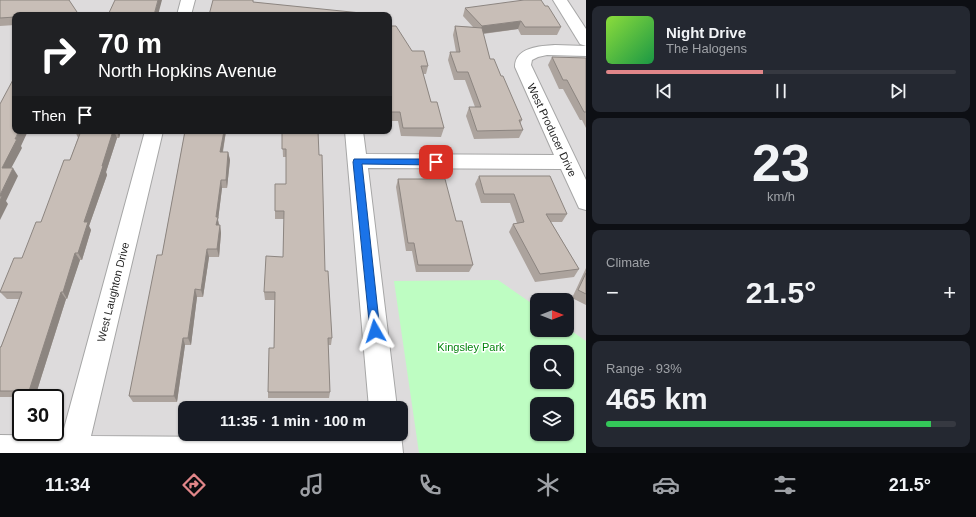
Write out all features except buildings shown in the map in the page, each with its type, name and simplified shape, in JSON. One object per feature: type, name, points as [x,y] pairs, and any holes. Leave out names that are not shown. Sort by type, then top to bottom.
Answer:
[{"type":"street","points":[[185,12],[188,0]]},
{"type":"street","points":[[560,0],[586,41]]},
{"type":"street","name":"West Producer Drive","points":[[586,51],[541,51],[526,56],[523,61],[523,67],[586,202]]},
{"type":"street","name":"West Laughton Drive","points":[[72,451],[153,134]]},
{"type":"street","points":[[354,134],[382,401]]},
{"type":"street","points":[[357,162],[567,162]]},
{"type":"street","points":[[0,450],[388,453],[387,441]]},
{"type":"shaded area","points":[[0,0],[586,0],[586,453],[0,453]]},
{"type":"green space","name":"Kingsley Park","points":[[498,280],[530,302],[530,337],[574,337],[574,333],[586,341],[586,453],[419,453],[394,281]]},
{"type":"route","points":[[375,331],[357,162],[436,162]]}]
